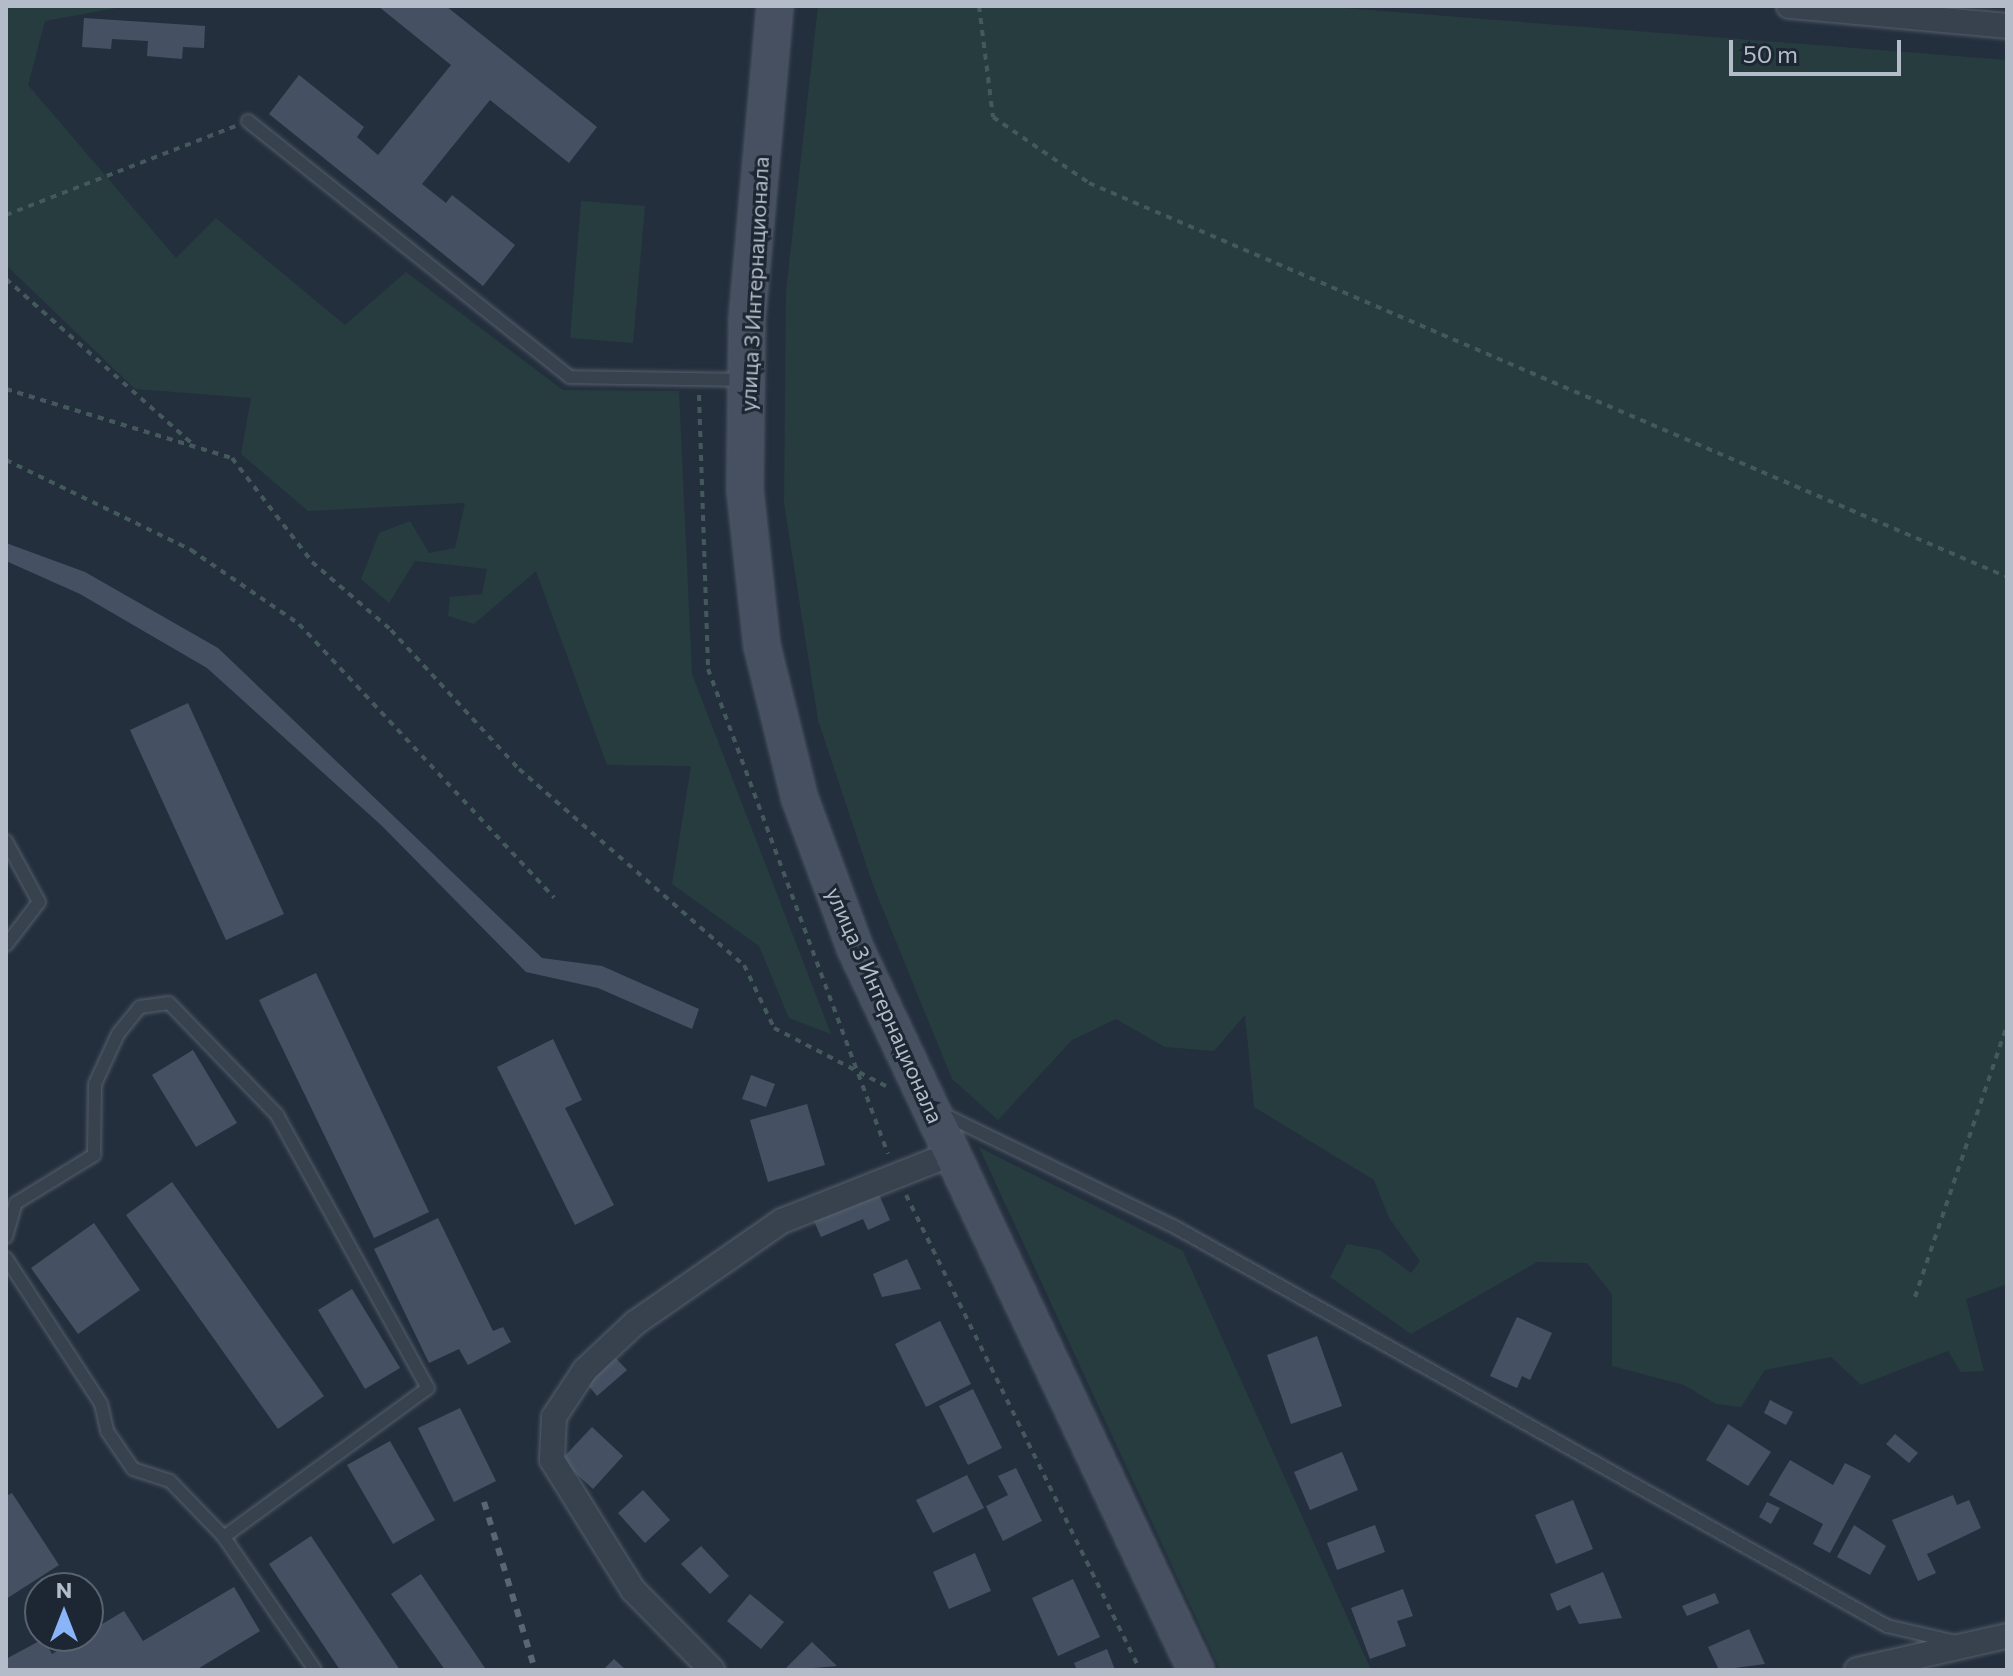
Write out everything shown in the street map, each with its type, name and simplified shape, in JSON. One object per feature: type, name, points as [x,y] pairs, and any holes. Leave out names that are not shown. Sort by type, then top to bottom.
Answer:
[{"type":"main road","name":"улица 3 Интернационала","points":[[775,6],[747,380],[745,490],[762,646],[800,799],[855,948],[1196,1670]]},
{"type":"street","points":[[1789,6],[2007,26]]},
{"type":"street","points":[[712,1670],[633,1590],[552,1460],[554,1417],[585,1370],[635,1323],[782,1221],[951,1154]]},
{"type":"street","points":[[1857,1670],[2007,1636]]},
{"type":"lane","points":[[248,121],[570,377],[747,380]]},
{"type":"lane","points":[[6,841],[39,902],[6,945]]},
{"type":"lane","points":[[6,1237],[16,1203],[94,1155],[95,1084],[118,1034],[140,1007],[169,1003],[277,1115],[428,1388],[224,1537]]},
{"type":"lane","points":[[930,1108],[1175,1227],[1887,1626],[1963,1644]]},
{"type":"lane","points":[[6,1258],[101,1404],[107,1431],[133,1469],[170,1481],[224,1537],[315,1670]]},
{"type":"path","points":[[979,6],[993,117],[1089,183],[2007,577]]},
{"type":"path","points":[[6,215],[248,121]]},
{"type":"path","points":[[6,279],[197,447]]},
{"type":"path","points":[[6,389],[232,458],[312,562],[391,630],[519,769],[744,965],[774,1028],[930,1108]]},
{"type":"path","points":[[6,460],[191,550],[299,624],[554,897]]},
{"type":"path","points":[[1915,1297],[2007,1025]]},
{"type":"green space","points":[[6,6],[127,6],[45,21],[28,85],[176,258],[216,218],[345,325],[406,272],[563,390],[679,391],[692,674],[831,1034],[789,1018],[759,946],[672,884],[691,766],[607,765],[536,571],[474,624],[448,616],[450,597],[482,594],[487,569],[415,561],[389,603],[361,579],[379,533],[410,521],[429,553],[455,548],[465,503],[308,511],[241,454],[251,398],[135,389],[6,265]]},
{"type":"green space","points":[[818,6],[1318,6],[2007,60],[2007,1284],[1966,1299],[1984,1371],[1961,1372],[1948,1351],[1861,1385],[1831,1357],[1765,1370],[1741,1407],[1716,1404],[1684,1385],[1612,1366],[1612,1294],[1587,1263],[1537,1262],[1411,1334],[1330,1277],[1347,1244],[1380,1250],[1411,1273],[1420,1261],[1389,1218],[1374,1180],[1254,1107],[1245,1015],[1214,1051],[1165,1047],[1116,1019],[1072,1040],[998,1120],[952,1079],[873,885],[818,720],[784,503],[786,291]]},
{"type":"green space","points":[[581,201],[645,206],[633,343],[570,338]]},
{"type":"green space","points":[[979,1147],[1183,1251],[1371,1670],[1220,1670]]},
{"type":"building","points":[[378,6],[446,6],[597,127],[569,163],[490,100],[422,184],[446,203],[452,195],[515,245],[483,286],[269,114],[299,75],[364,127],[357,137],[378,155],[451,65]]},
{"type":"building","points":[[84,18],[205,26],[204,48],[183,47],[182,59],[147,56],[148,41],[112,39],[111,49],[82,47]]},
{"type":"building","points":[[6,543],[85,572],[218,648],[542,958],[602,966],[699,1009],[692,1029],[598,988],[526,972],[381,825],[207,668],[80,594],[6,561]]},
{"type":"building","points":[[188,703],[284,914],[226,940],[130,730]]},
{"type":"building","points":[[316,973],[429,1212],[374,1238],[259,1000]]},
{"type":"building","points":[[553,1039],[582,1100],[565,1108],[614,1205],[575,1225],[497,1067]]},
{"type":"building","points":[[193,1050],[237,1123],[196,1147],[152,1075]]},
{"type":"building","points":[[751,1075],[775,1084],[766,1107],[742,1099]]},
{"type":"building","points":[[807,1104],[825,1165],[768,1182],[750,1120]]},
{"type":"building","points":[[172,1182],[324,1396],[278,1429],[126,1215]]},
{"type":"building","points":[[874,1183],[890,1220],[868,1230],[863,1219],[821,1237],[809,1210]]},
{"type":"building","points":[[438,1218],[493,1331],[503,1327],[511,1342],[468,1365],[459,1349],[429,1363],[374,1249]]},
{"type":"building","points":[[94,1223],[140,1290],[78,1334],[31,1268]]},
{"type":"building","points":[[907,1259],[921,1289],[882,1297],[873,1274]]},
{"type":"building","points":[[352,1289],[400,1368],[365,1389],[318,1310]]},
{"type":"building","points":[[1517,1317],[1552,1333],[1530,1380],[1522,1376],[1517,1388],[1490,1376]]},
{"type":"building","points":[[940,1321],[971,1384],[926,1407],[895,1344]]},
{"type":"building","points":[[1317,1336],[1342,1406],[1291,1424],[1267,1355]]},
{"type":"building","points":[[613,1355],[627,1370],[597,1396],[584,1380]]},
{"type":"building","points":[[973,1389],[1002,1448],[968,1465],[939,1406]]},
{"type":"building","points":[[1770,1400],[1793,1412],[1786,1425],[1764,1413]]},
{"type":"building","points":[[460,1408],[496,1481],[454,1502],[418,1428]]},
{"type":"building","points":[[1728,1424],[1771,1452],[1748,1486],[1706,1460]]},
{"type":"building","points":[[592,1427],[623,1456],[593,1489],[561,1460]]},
{"type":"building","points":[[1895,1434],[1918,1453],[1909,1463],[1886,1444]]},
{"type":"building","points":[[390,1441],[435,1520],[393,1544],[347,1465]]},
{"type":"building","points":[[1342,1452],[1358,1490],[1310,1510],[1294,1472]]},
{"type":"building","points":[[1790,1460],[1833,1485],[1845,1463],[1871,1476],[1830,1553],[1813,1544],[1823,1524],[1769,1495]]},
{"type":"building","points":[[1016,1468],[1042,1521],[1003,1541],[986,1506],[1008,1495],[998,1476]]},
{"type":"building","points":[[967,1475],[984,1508],[933,1533],[916,1500]]},
{"type":"building","points":[[643,1490],[670,1520],[645,1543],[618,1513]]},
{"type":"building","points":[[12,1493],[59,1565],[48,1572],[24,1572],[24,1587],[6,1599],[6,1496]]},
{"type":"building","points":[[1953,1495],[1957,1505],[1969,1500],[1981,1528],[1927,1554],[1936,1573],[1918,1581],[1892,1520]]},
{"type":"building","points":[[1573,1500],[1593,1549],[1556,1564],[1535,1515]]},
{"type":"building","points":[[1767,1502],[1780,1508],[1771,1524],[1759,1517]]},
{"type":"building","points":[[1375,1525],[1385,1552],[1337,1570],[1327,1543]]},
{"type":"building","points":[[1854,1525],[1886,1546],[1870,1575],[1837,1557]]},
{"type":"building","points":[[311,1536],[400,1670],[340,1670],[269,1564]]},
{"type":"building","points":[[701,1546],[729,1576],[710,1594],[681,1564]]},
{"type":"building","points":[[975,1553],[991,1591],[949,1609],[933,1572]]},
{"type":"building","points":[[1603,1572],[1622,1618],[1579,1624],[1570,1605],[1557,1611],[1550,1594]]},
{"type":"building","points":[[421,1574],[485,1668],[483,1670],[445,1670],[391,1594]]},
{"type":"building","points":[[1073,1579],[1100,1637],[1058,1656],[1032,1598]]},
{"type":"building","points":[[234,1587],[260,1631],[196,1670],[6,1670],[6,1659],[24,1649],[24,1652],[52,1654],[104,1652],[104,1623],[124,1611],[143,1641]]},
{"type":"building","points":[[1403,1589],[1413,1616],[1397,1621],[1406,1646],[1370,1659],[1351,1608]]},
{"type":"building","points":[[1715,1593],[1719,1603],[1687,1616],[1682,1606]]},
{"type":"building","points":[[750,1594],[784,1622],[761,1649],[727,1621]]},
{"type":"building","points":[[1749,1629],[1765,1664],[1719,1670],[1708,1647]]},
{"type":"building","points":[[812,1642],[837,1666],[786,1668]]},
{"type":"building","points":[[1107,1649],[1115,1670],[1077,1670],[1074,1663]]},
{"type":"building","points":[[614,1659],[626,1670],[603,1670]]},
{"type":"railway","points":[[484,1502],[535,1670]]}]
